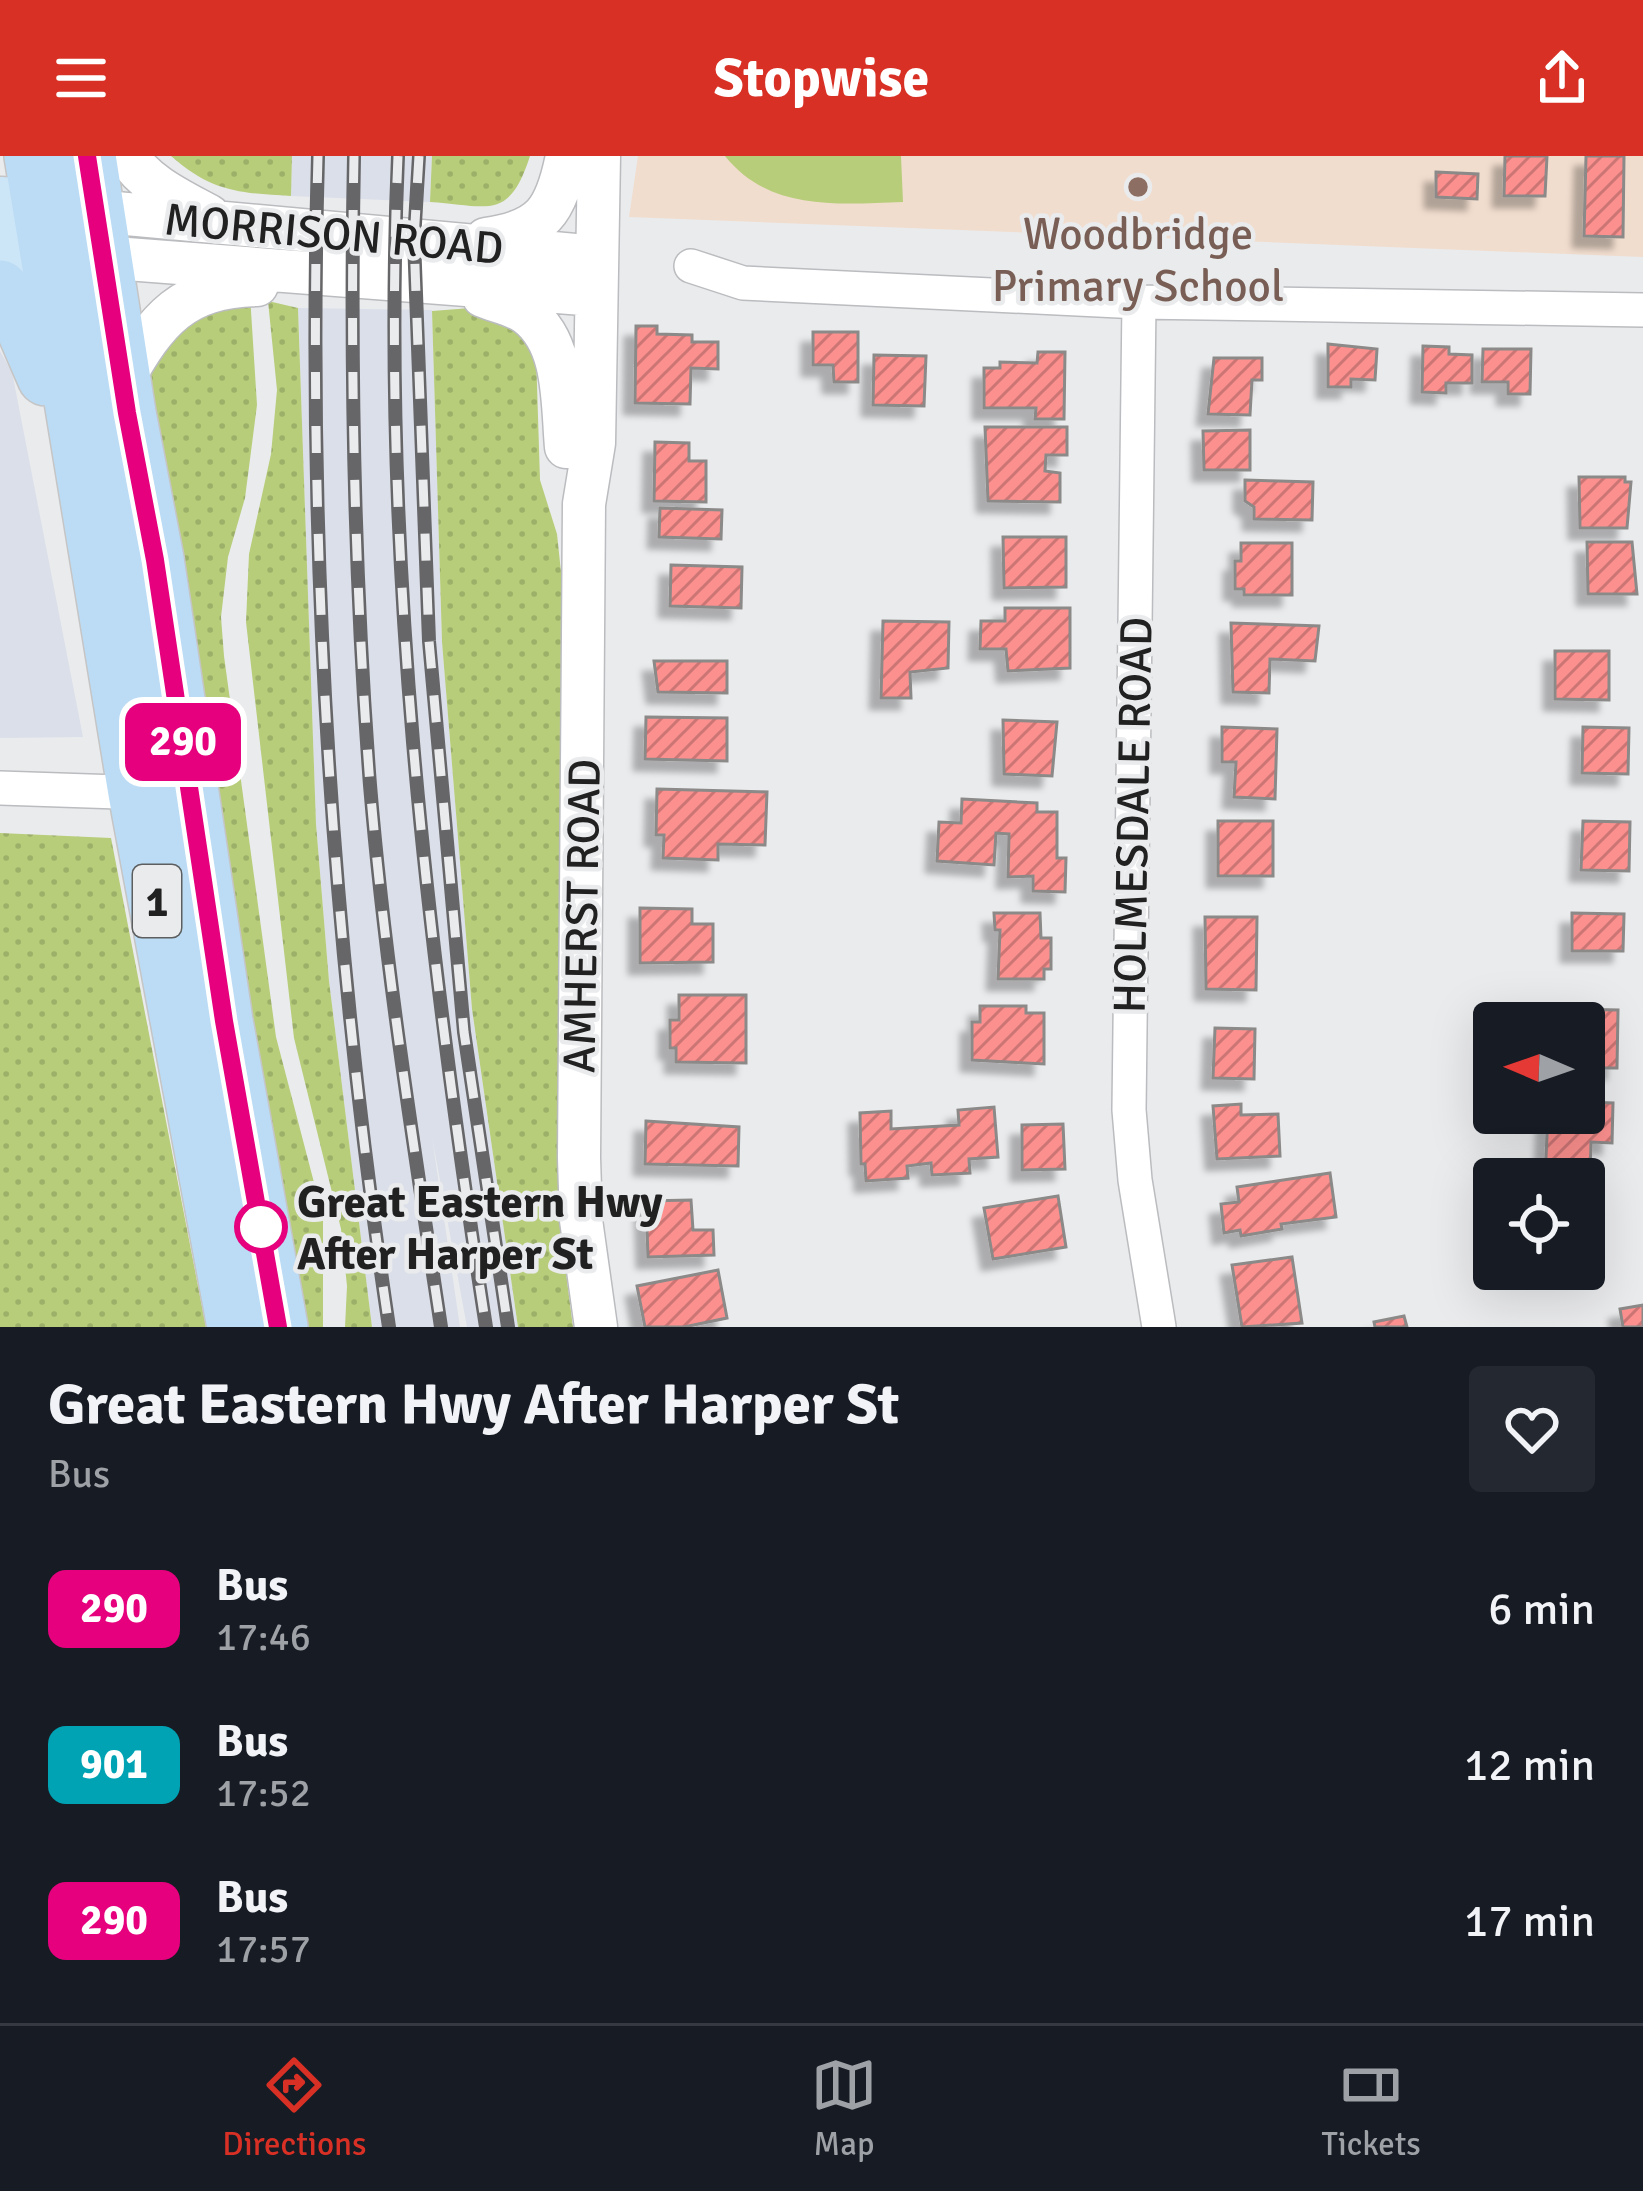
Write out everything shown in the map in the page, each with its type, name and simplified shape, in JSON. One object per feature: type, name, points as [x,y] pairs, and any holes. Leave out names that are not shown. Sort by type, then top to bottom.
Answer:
[{"type":"highway","name":"1","points":[[51,212],[122,381],[155,560],[164,793],[236,1327]]},
{"type":"highway","name":"1","points":[[51,212],[79,430],[164,793],[224,1021],[278,1327]]},
{"type":"highway","points":[[0,289],[17,310],[57,406],[79,430]]},
{"type":"street","points":[[128,156],[135,167],[174,196],[221,222]]},
{"type":"street","points":[[452,264],[537,224],[556,199],[569,156]]},
{"type":"street","name":"AMHERST ROAD","points":[[569,156],[583,275],[594,443],[584,504],[579,1158],[581,1220],[596,1327]]},
{"type":"street","name":"AMHERST ROAD","points":[[584,504],[566,447],[599,156]]},
{"type":"street","name":"MORRISON ROAD","points":[[51,212],[221,222],[452,264],[583,275]]},
{"type":"street","name":"MORRISON ROAD","points":[[51,212],[284,270],[452,264]]},
{"type":"street","points":[[452,264],[536,321],[559,370],[566,447]]},
{"type":"street","points":[[691,266],[743,283],[1139,302],[1643,310]]},
{"type":"street","points":[[122,381],[160,321],[181,304],[208,290],[262,285],[284,270]]},
{"type":"street","name":"HOLMESDALE ROAD","points":[[1139,302],[1129,1110],[1135,1180],[1159,1327]]},
{"type":"street","points":[[0,788],[164,793]]},
{"type":"shaded area","points":[[292,156],[432,156],[430,202],[291,196]]},
{"type":"shaded area","name":"Woodbridge Primary School","points":[[638,156],[1643,156],[1643,257],[629,217]]},
{"type":"shaded area","points":[[298,308],[432,310],[442,642],[472,1009],[518,1327],[467,1327],[432,1137],[460,1327],[372,1327],[329,981],[316,824]]},
{"type":"shaded area","points":[[0,351],[12,372],[83,737],[0,738]]},
{"type":"green space","points":[[171,156],[292,156],[291,196],[213,184]]},
{"type":"green space","points":[[432,156],[530,156],[514,191],[505,200],[482,206],[430,202]]},
{"type":"green space","points":[[725,156],[901,156],[903,202],[830,203],[784,196],[743,174]]},
{"type":"green space","points":[[250,295],[257,405],[245,498],[228,557],[221,617],[276,1037],[323,1217],[323,1327],[295,1327],[144,385],[160,337]]},
{"type":"green space","points":[[268,301],[298,308],[316,824],[329,981],[372,1327],[345,1327],[347,1286],[341,1229],[294,1038],[246,622],[249,554],[271,454],[277,390]]},
{"type":"green space","points":[[501,309],[536,353],[540,480],[557,534],[561,572],[566,708],[558,1211],[573,1327],[518,1327],[472,1009],[442,642],[432,311]]},
{"type":"green space","points":[[0,833],[111,838],[206,1327],[0,1327]]},
{"type":"building","points":[[1505,156],[1547,156],[1545,196],[1504,196]]},
{"type":"building","points":[[1586,156],[1624,156],[1623,237],[1584,236]]},
{"type":"building","points":[[1436,172],[1478,174],[1477,199],[1436,197]]},
{"type":"building","points":[[636,326],[657,326],[657,334],[692,335],[692,342],[718,342],[718,369],[691,368],[690,404],[635,403]]},
{"type":"building","points":[[813,332],[858,332],[858,382],[834,382],[833,365],[813,365]]},
{"type":"building","points":[[1328,344],[1377,349],[1375,380],[1351,379],[1351,387],[1328,387]]},
{"type":"building","points":[[1423,346],[1449,347],[1449,354],[1472,355],[1472,383],[1446,383],[1446,393],[1422,392]]},
{"type":"building","points":[[1483,349],[1531,349],[1530,394],[1508,394],[1508,382],[1482,382]]},
{"type":"building","points":[[1038,352],[1065,352],[1064,419],[1035,419],[1036,408],[984,408],[984,368],[1000,368],[1000,362],[1037,363]]},
{"type":"building","points":[[874,355],[926,356],[924,406],[873,405]]},
{"type":"building","points":[[1214,358],[1262,358],[1262,380],[1252,380],[1250,415],[1208,414]]},
{"type":"building","points":[[985,427],[1067,427],[1067,455],[1046,455],[1045,471],[1060,473],[1060,502],[988,501]]},
{"type":"building","points":[[1250,430],[1250,470],[1204,470],[1203,431]]},
{"type":"building","points":[[655,442],[689,443],[689,461],[706,461],[706,502],[654,501]]},
{"type":"building","points":[[1579,477],[1625,477],[1625,482],[1631,482],[1627,528],[1580,528]]},
{"type":"building","points":[[1245,480],[1313,482],[1312,520],[1254,519],[1254,507],[1245,501]]},
{"type":"building","points":[[660,508],[722,510],[721,539],[659,537]]},
{"type":"building","points":[[1003,537],[1066,537],[1066,587],[1004,588]]},
{"type":"building","points":[[1587,542],[1632,542],[1637,594],[1588,594]]},
{"type":"building","points":[[1241,543],[1292,543],[1292,595],[1244,595],[1244,589],[1235,589],[1235,561],[1241,561]]},
{"type":"building","points":[[671,565],[742,567],[741,608],[670,606]]},
{"type":"building","points":[[1005,608],[1070,608],[1070,668],[1008,671],[1006,649],[980,649],[981,621],[1005,621]]},
{"type":"building","points":[[883,621],[949,622],[948,668],[910,672],[911,698],[881,698]]},
{"type":"building","points":[[1231,623],[1319,626],[1315,661],[1270,659],[1269,693],[1233,692]]},
{"type":"building","points":[[1555,651],[1609,651],[1609,700],[1555,699]]},
{"type":"building","points":[[654,661],[727,661],[727,693],[658,692]]},
{"type":"building","points":[[646,717],[727,718],[727,761],[645,759]]},
{"type":"building","points":[[1003,720],[1057,722],[1052,776],[1004,774]]},
{"type":"building","points":[[1222,727],[1277,729],[1275,799],[1234,797],[1236,762],[1222,762]]},
{"type":"building","points":[[1583,727],[1629,728],[1628,774],[1582,773]]},
{"type":"building","points":[[657,789],[767,792],[765,845],[718,844],[718,860],[663,858],[664,835],[656,835]]},
{"type":"building","points":[[962,799],[1037,803],[1037,812],[1057,812],[1057,858],[1066,858],[1065,892],[1033,891],[1033,876],[1008,877],[1009,834],[996,833],[994,865],[937,861],[939,822],[961,823]]},
{"type":"building","points":[[1218,821],[1273,821],[1273,876],[1218,876]]},
{"type":"building","points":[[1583,821],[1630,822],[1629,871],[1581,870]]},
{"type":"building","points":[[640,908],[692,909],[692,924],[713,924],[713,962],[640,963]]},
{"type":"building","points":[[994,913],[1040,913],[1041,938],[1051,938],[1051,969],[1044,969],[1044,979],[998,979],[1000,930],[995,930]]},
{"type":"building","points":[[1572,913],[1624,914],[1623,951],[1572,951]]},
{"type":"building","points":[[1205,917],[1257,917],[1256,990],[1206,989]]},
{"type":"building","points":[[679,995],[746,995],[746,1063],[676,1062],[676,1048],[670,1048],[670,1020],[679,1020]]},
{"type":"building","points":[[980,1006],[1026,1006],[1026,1013],[1044,1013],[1044,1064],[972,1060],[972,1022],[980,1022]]},
{"type":"building","points":[[1605,1010],[1618,1010],[1617,1068],[1605,1068]]},
{"type":"building","points":[[1215,1028],[1255,1029],[1254,1079],[1213,1078]]},
{"type":"building","points":[[1605,1103],[1613,1103],[1612,1143],[1591,1142],[1591,1158],[1546,1158],[1547,1134],[1605,1134]]},
{"type":"building","points":[[1241,1104],[1241,1115],[1278,1114],[1280,1156],[1217,1159],[1213,1106]]},
{"type":"building","points":[[994,1107],[998,1157],[969,1159],[970,1173],[932,1175],[931,1163],[907,1166],[908,1178],[866,1181],[860,1113],[891,1111],[891,1129],[959,1125],[958,1110]]},
{"type":"building","points":[[646,1121],[739,1127],[738,1166],[645,1164]]},
{"type":"building","points":[[1063,1124],[1065,1169],[1022,1170],[1022,1125]]},
{"type":"building","points":[[1330,1173],[1336,1217],[1281,1224],[1282,1229],[1241,1236],[1240,1230],[1224,1233],[1221,1204],[1239,1202],[1237,1187]]},
{"type":"building","points":[[1058,1196],[1066,1247],[993,1259],[984,1208]]},
{"type":"building","points":[[691,1200],[693,1230],[713,1230],[714,1255],[648,1257],[646,1201]]},
{"type":"building","points":[[1292,1257],[1302,1323],[1242,1327],[1232,1265]]},
{"type":"building","points":[[718,1270],[727,1318],[684,1327],[645,1327],[637,1286]]},
{"type":"building","points":[[1643,1305],[1643,1327],[1623,1327],[1620,1309]]},
{"type":"building","points":[[1404,1316],[1407,1327],[1375,1327],[1374,1322]]},
{"type":"railway","points":[[318,156],[316,450],[328,743],[352,1035],[389,1327]]},
{"type":"railway","points":[[354,156],[354,471],[370,785],[392,989],[441,1327]]},
{"type":"railway","points":[[398,156],[396,450],[413,743],[445,1036],[486,1327]]},
{"type":"railway","points":[[419,156],[414,240],[429,641],[464,1032],[508,1327]]},
{"type":"bus line","name":"290","points":[[87,156],[100,257],[155,560],[224,1021],[278,1327]]},
{"type":"place","name":"Woodbridge Primary School","points":[[1138,187]]},
{"type":"place","name":"Great Eastern Hwy After Harper St","points":[[261,1227]]}]
